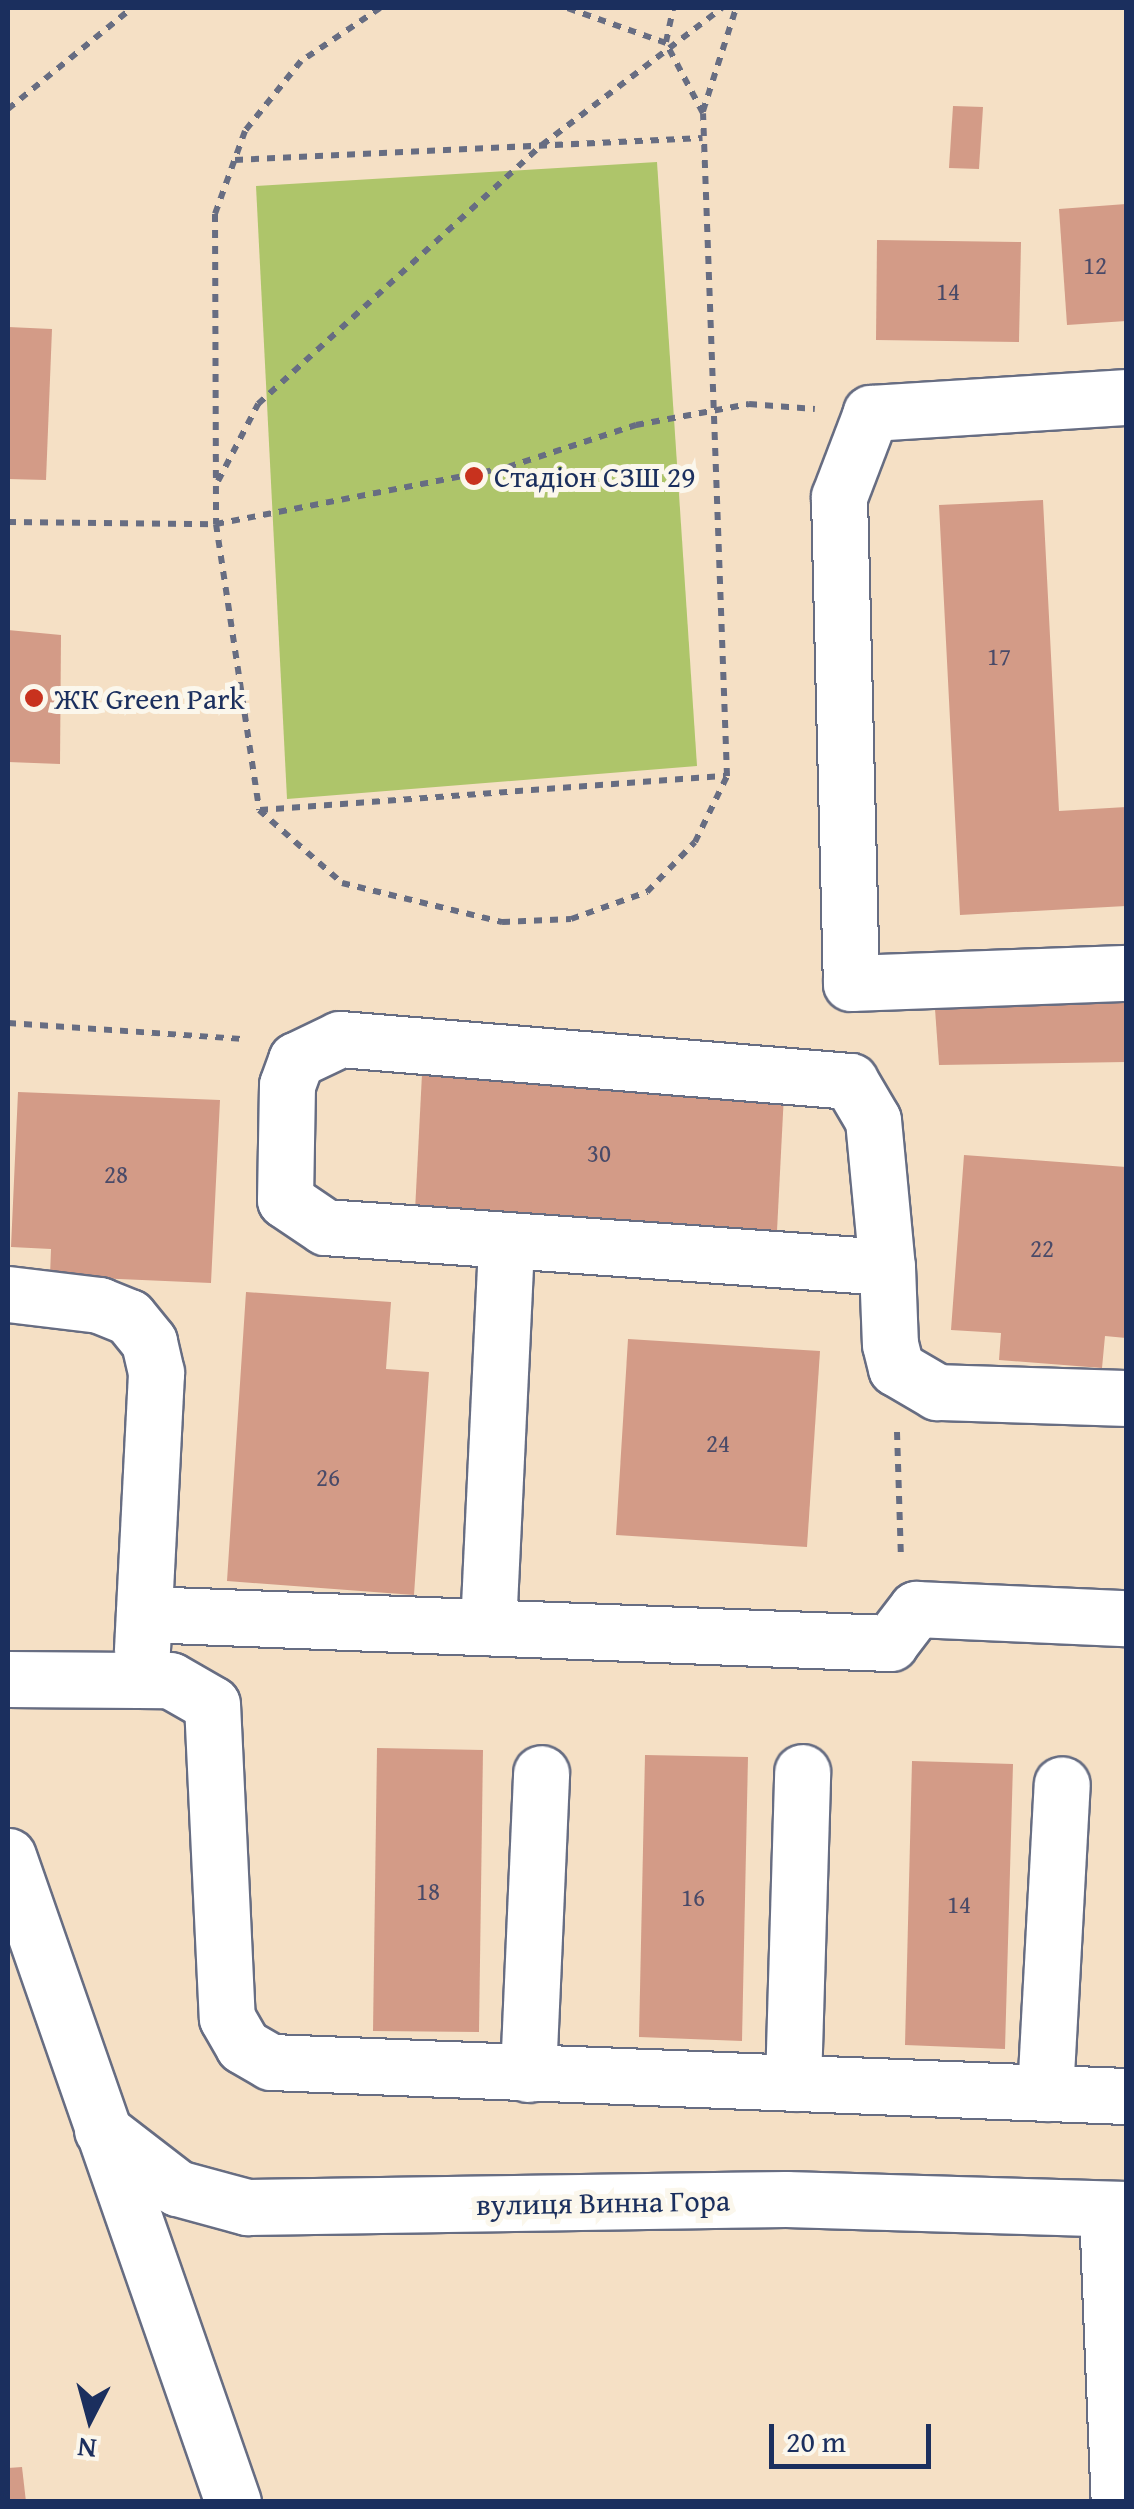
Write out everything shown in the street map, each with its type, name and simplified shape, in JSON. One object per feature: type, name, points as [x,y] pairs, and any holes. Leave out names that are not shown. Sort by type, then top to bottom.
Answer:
[{"type":"street","points":[[1126,397],[872,413],[838,497],[851,983],[1126,974]]},
{"type":"street","points":[[887,1267],[506,1240],[301,1219],[284,1200],[282,1157],[287,1084],[315,1044],[850,1081],[873,1120],[887,1267],[896,1368],[936,1392],[1126,1398]]},
{"type":"street","points":[[488,1627],[506,1240]]},
{"type":"street","points":[[8,1294],[99,1306],[129,1317],[149,1342],[156,1373],[141,1679]]},
{"type":"street","points":[[144,1614],[890,1643],[905,1616],[1126,1618]]},
{"type":"street","points":[[8,1679],[141,1679],[194,1686],[219,1727],[224,2001],[243,2046],[287,2064],[1126,2096]]},
{"type":"street","points":[[793,2084],[802,1772]]},
{"type":"street","points":[[528,2074],[540,1773]]},
{"type":"street","points":[[1045,2093],[1062,1784]]},
{"type":"street","points":[[8,1856],[232,2502]]},
{"type":"street","name":"вулиця Винна Гора","points":[[102,2130],[177,2188],[247,2207],[786,2200],[1117,2209]]},
{"type":"street","points":[[1117,2209],[1119,2502]]},
{"type":"path","points":[[8,109],[132,8]]},
{"type":"path","points":[[380,8],[300,62],[245,131],[216,214],[216,524],[260,810],[342,883],[502,922],[570,919],[647,892],[694,842],[727,776],[716,410],[702,138],[703,113],[736,8]]},
{"type":"path","points":[[567,8],[666,43]]},
{"type":"path","points":[[673,8],[666,43],[703,113]]},
{"type":"path","points":[[216,484],[258,404],[542,145],[666,43],[722,8]]},
{"type":"path","points":[[235,160],[702,138]]},
{"type":"path","points":[[8,522],[216,524],[508,467],[749,404]]},
{"type":"path","points":[[260,810],[727,776]]},
{"type":"path","points":[[8,1024],[315,1044]]},
{"type":"path","points":[[896,1368],[905,1616]]},
{"type":"green space","name":"Стадіон СЗШ 29","points":[[657,162],[697,766],[287,799],[256,186]]},
{"type":"building","points":[[953,106],[983,107],[979,169],[949,168]]},
{"type":"building","points":[[1126,204],[1126,321],[1067,325],[1059,209]]},
{"type":"building","points":[[877,240],[1021,242],[1019,342],[876,340]]},
{"type":"building","points":[[8,327],[52,329],[46,480],[8,479]]},
{"type":"building","points":[[1043,500],[1059,811],[1126,807],[1126,906],[960,915],[939,505]]},
{"type":"building","name":"ЖК Green Park","points":[[8,630],[61,635],[60,764],[8,762]]},
{"type":"building","points":[[1126,990],[1126,1062],[939,1065],[934,995]]},
{"type":"building","points":[[422,1074],[784,1094],[777,1231],[415,1211]]},
{"type":"building","points":[[18,1092],[220,1100],[211,1283],[50,1276],[51,1249],[11,1247]]},
{"type":"building","points":[[964,1155],[1126,1167],[1126,1338],[1105,1336],[1102,1368],[999,1360],[1001,1333],[951,1330]]},
{"type":"building","points":[[246,1292],[391,1302],[386,1369],[429,1372],[414,1595],[227,1581]]},
{"type":"building","points":[[628,1339],[820,1351],[807,1547],[616,1535]]},
{"type":"building","points":[[377,1748],[483,1750],[479,2032],[373,2031]]},
{"type":"building","points":[[645,1755],[748,1757],[742,2041],[639,2037]]},
{"type":"building","points":[[912,1761],[1013,1764],[1005,2049],[905,2045]]},
{"type":"building","points":[[22,2467],[26,2502],[8,2502],[8,2468]]},
{"type":"place","name":"Стадіон СЗШ 29","points":[[474,476]]},
{"type":"place","name":"ЖК Green Park","points":[[34,698]]}]
